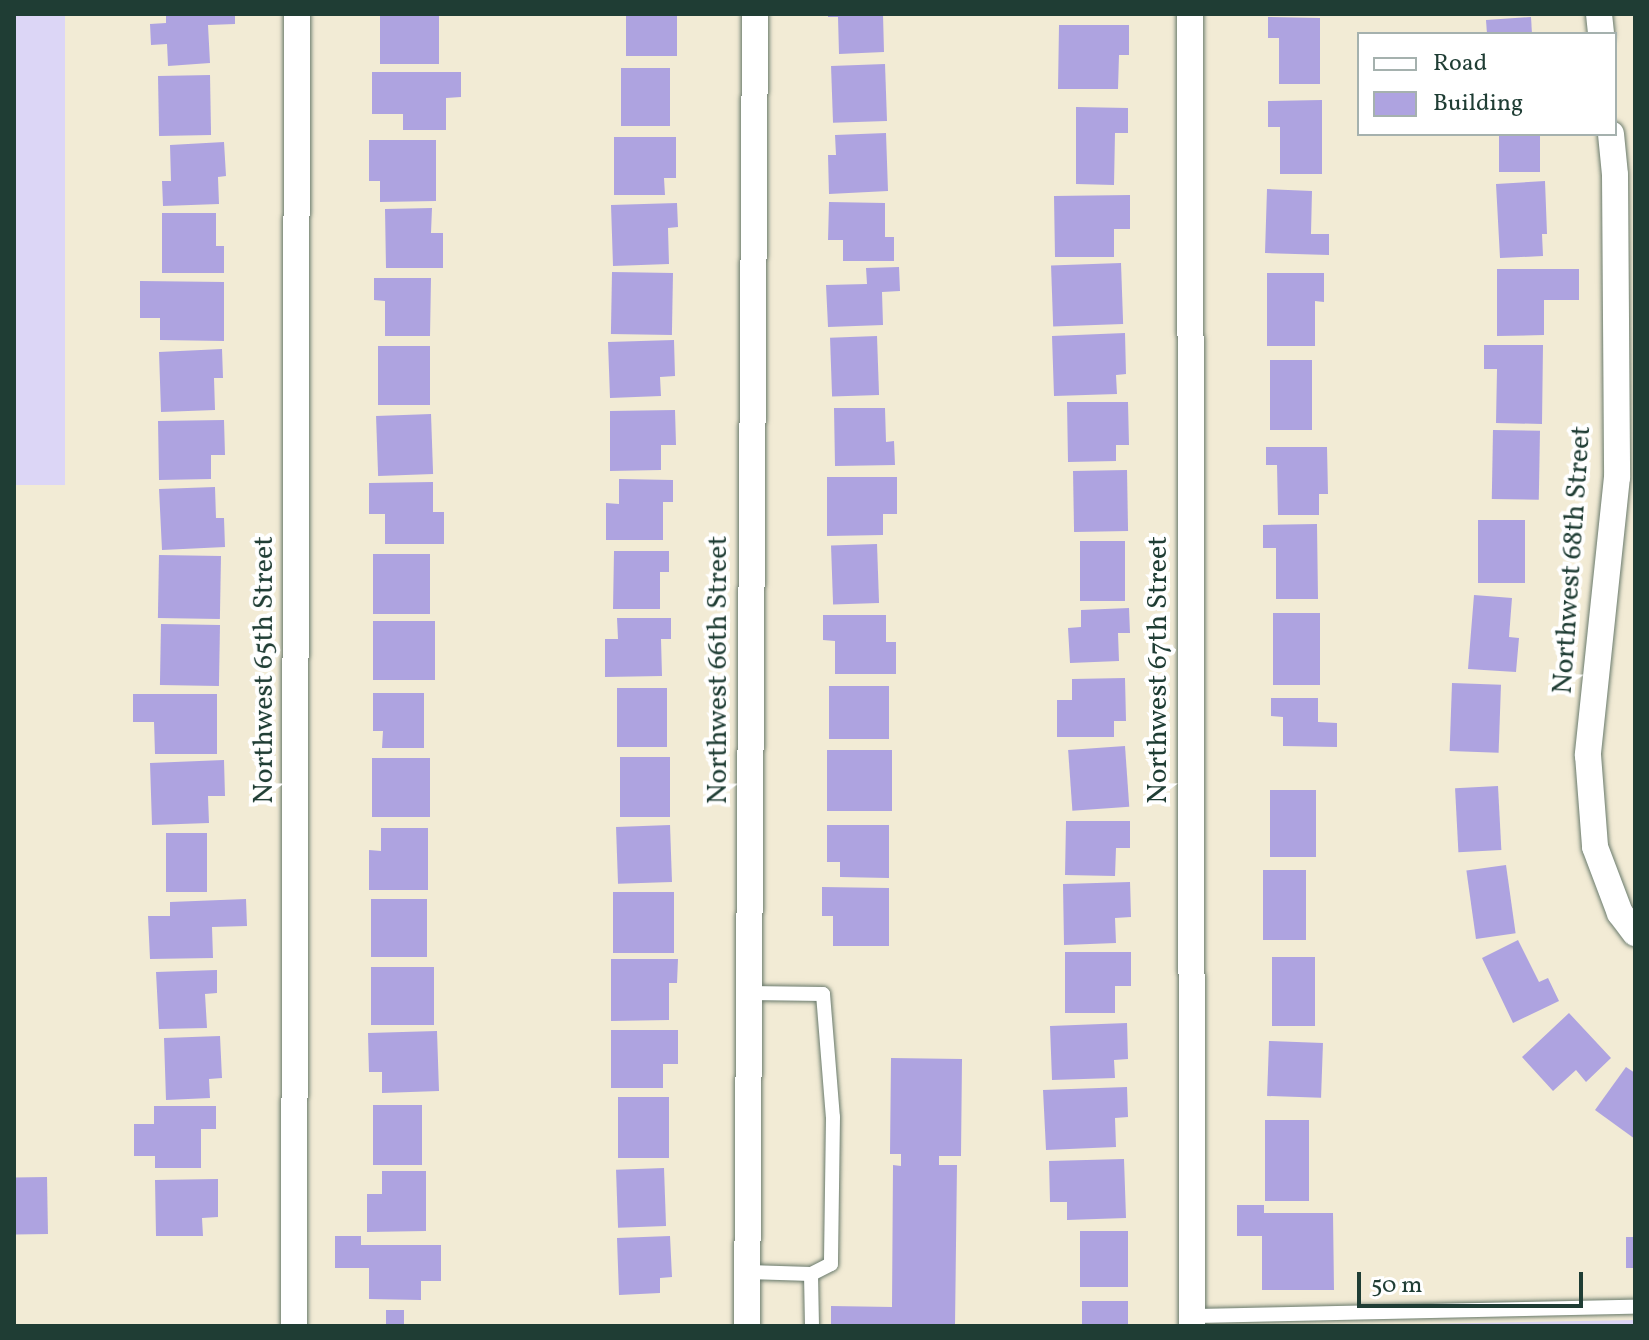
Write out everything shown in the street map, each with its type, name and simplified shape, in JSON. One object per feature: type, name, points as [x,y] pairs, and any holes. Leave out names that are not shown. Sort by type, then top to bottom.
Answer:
[{"type":"street","name":"Northwest 65th Street","points":[[294,1326],[297,14]]},
{"type":"street","name":"Northwest 66th Street","points":[[747,1326],[755,14]]},
{"type":"street","name":"Northwest 67th Street","points":[[1190,14],[1192,1321]]},
{"type":"street","name":"Northwest 68th Street","points":[[1611,136],[1615,175],[1617,477],[1588,755],[1595,847],[1620,913],[1635,933]]},
{"type":"lane","points":[[748,1272],[811,1274],[831,1264],[833,1117],[823,994],[749,993]]},
{"type":"lane","points":[[811,1274],[812,1326]]},
{"type":"lane","points":[[1192,1321],[1325,1320],[1635,1307]]},
{"type":"shaded area","points":[[14,14],[65,14],[65,485],[14,485]]},
{"type":"shaded area","points":[[1635,1320],[1635,1326],[1370,1326],[1370,1325]]},
{"type":"building","points":[[166,14],[235,14],[235,24],[208,25],[210,63],[168,66],[167,44],[151,45],[150,24],[166,23]]},
{"type":"building","points":[[380,14],[439,14],[439,64],[380,64]]},
{"type":"building","points":[[626,14],[677,14],[677,56],[626,56]]},
{"type":"building","points":[[828,14],[883,14],[884,52],[839,54],[838,17],[828,17]]},
{"type":"building","points":[[1268,17],[1320,18],[1320,84],[1279,84],[1279,38],[1268,38]]},
{"type":"building","points":[[1531,17],[1532,32],[1487,32],[1486,20]]},
{"type":"building","points":[[1059,25],[1129,25],[1129,55],[1119,55],[1118,89],[1058,89]]},
{"type":"building","points":[[885,64],[887,121],[833,123],[831,66]]},
{"type":"building","points":[[621,68],[670,68],[670,126],[621,126]]},
{"type":"building","points":[[372,72],[461,72],[461,97],[446,98],[446,130],[403,130],[403,114],[372,114]]},
{"type":"building","points":[[210,75],[211,135],[159,136],[158,76]]},
{"type":"building","points":[[1322,100],[1322,174],[1280,174],[1280,127],[1268,127],[1268,101]]},
{"type":"building","points":[[1076,107],[1128,108],[1128,133],[1115,133],[1114,185],[1076,184]]},
{"type":"building","points":[[886,133],[888,191],[829,194],[828,155],[836,155],[835,135]]},
{"type":"building","points":[[1499,136],[1540,136],[1540,172],[1499,172]]},
{"type":"building","points":[[614,137],[676,137],[676,178],[664,178],[665,195],[614,195]]},
{"type":"building","points":[[369,140],[436,140],[436,201],[380,202],[380,181],[369,181]]},
{"type":"building","points":[[224,142],[226,176],[218,177],[219,204],[163,206],[162,181],[171,181],[170,145]]},
{"type":"building","points":[[1545,181],[1547,234],[1542,234],[1543,256],[1500,258],[1496,184]]},
{"type":"building","points":[[1267,189],[1312,191],[1311,234],[1329,234],[1329,255],[1265,253]]},
{"type":"building","points":[[1130,195],[1130,229],[1114,229],[1114,257],[1055,257],[1054,196]]},
{"type":"building","points":[[829,202],[885,203],[885,237],[894,237],[894,261],[843,261],[843,240],[828,240]]},
{"type":"building","points":[[677,203],[678,227],[668,228],[669,264],[613,266],[611,205]]},
{"type":"building","points":[[432,208],[431,233],[443,233],[443,268],[386,268],[385,209]]},
{"type":"building","points":[[162,213],[216,213],[216,246],[224,246],[224,273],[162,273]]},
{"type":"building","points":[[1121,263],[1123,324],[1053,326],[1051,265]]},
{"type":"building","points":[[899,267],[900,291],[882,292],[883,325],[828,327],[826,285],[867,284],[866,268]]},
{"type":"building","points":[[1497,269],[1579,269],[1579,300],[1544,300],[1544,335],[1497,336]]},
{"type":"building","points":[[612,272],[673,273],[672,335],[611,334]]},
{"type":"building","points":[[1267,273],[1324,273],[1324,302],[1315,301],[1315,346],[1267,346]]},
{"type":"building","points":[[374,278],[431,278],[430,336],[385,336],[385,301],[374,300]]},
{"type":"building","points":[[140,281],[224,282],[224,341],[160,340],[160,318],[140,318]]},
{"type":"building","points":[[1125,333],[1126,374],[1116,375],[1117,394],[1054,396],[1052,336]]},
{"type":"building","points":[[877,336],[879,395],[832,397],[830,338]]},
{"type":"building","points":[[674,340],[675,376],[660,377],[661,396],[610,398],[608,342]]},
{"type":"building","points":[[1484,345],[1543,345],[1542,424],[1496,423],[1497,369],[1484,369]]},
{"type":"building","points":[[378,346],[430,346],[430,405],[378,405]]},
{"type":"building","points":[[222,349],[223,378],[214,378],[215,410],[161,412],[159,352]]},
{"type":"building","points":[[1270,360],[1312,360],[1312,430],[1270,430]]},
{"type":"building","points":[[1067,402],[1128,402],[1129,445],[1116,445],[1116,461],[1068,462]]},
{"type":"building","points":[[834,408],[885,408],[886,442],[894,441],[895,465],[835,466]]},
{"type":"building","points":[[675,410],[676,445],[661,445],[661,470],[610,471],[610,411]]},
{"type":"building","points":[[431,414],[433,474],[378,476],[376,416]]},
{"type":"building","points":[[224,420],[225,455],[211,455],[211,479],[159,480],[158,421]]},
{"type":"building","points":[[1493,430],[1540,431],[1539,500],[1492,499]]},
{"type":"building","points":[[1266,447],[1327,447],[1328,494],[1319,494],[1319,515],[1278,515],[1277,465],[1266,465]]},
{"type":"building","points":[[1127,470],[1128,531],[1074,532],[1073,471]]},
{"type":"building","points":[[827,477],[897,477],[897,514],[883,514],[883,535],[827,536]]},
{"type":"building","points":[[619,479],[673,480],[673,502],[663,502],[663,540],[606,540],[606,503],[619,504]]},
{"type":"building","points":[[433,482],[433,512],[444,512],[444,544],[385,544],[385,514],[369,514],[369,483]]},
{"type":"building","points":[[215,487],[216,518],[224,518],[225,547],[162,550],[159,489]]},
{"type":"building","points":[[1478,520],[1525,520],[1525,583],[1478,583]]},
{"type":"building","points":[[1317,524],[1318,599],[1276,599],[1276,548],[1263,548],[1263,525]]},
{"type":"building","points":[[1080,541],[1125,541],[1125,601],[1080,601]]},
{"type":"building","points":[[877,544],[879,603],[833,605],[831,546]]},
{"type":"building","points":[[614,551],[669,551],[669,572],[660,572],[660,609],[613,609]]},
{"type":"building","points":[[373,554],[430,554],[430,614],[373,614]]},
{"type":"building","points":[[159,555],[221,556],[220,619],[158,618]]},
{"type":"building","points":[[1474,595],[1512,598],[1509,637],[1519,638],[1516,672],[1468,669]]},
{"type":"building","points":[[1129,608],[1130,633],[1118,633],[1119,661],[1070,663],[1068,628],[1081,627],[1081,610]]},
{"type":"building","points":[[1273,613],[1320,613],[1320,685],[1273,685]]},
{"type":"building","points":[[823,615],[886,615],[886,642],[896,642],[896,674],[835,674],[835,641],[823,640]]},
{"type":"building","points":[[617,618],[671,618],[671,639],[661,639],[662,676],[605,677],[605,639],[618,639]]},
{"type":"building","points":[[373,621],[435,621],[435,680],[373,680]]},
{"type":"building","points":[[161,624],[220,625],[219,686],[160,685]]},
{"type":"building","points":[[1125,678],[1126,721],[1114,721],[1114,737],[1057,737],[1057,700],[1072,700],[1072,679]]},
{"type":"building","points":[[1452,683],[1501,685],[1499,753],[1450,751]]},
{"type":"building","points":[[829,686],[889,686],[889,739],[829,739]]},
{"type":"building","points":[[617,688],[667,688],[667,747],[617,747]]},
{"type":"building","points":[[373,693],[424,693],[424,748],[382,748],[383,731],[373,731]]},
{"type":"building","points":[[133,694],[217,694],[217,754],[155,754],[154,722],[133,722]]},
{"type":"building","points":[[1271,698],[1318,698],[1318,722],[1337,723],[1337,747],[1283,746],[1283,717],[1271,716]]},
{"type":"building","points":[[1125,746],[1129,807],[1072,811],[1068,750]]},
{"type":"building","points":[[827,750],[892,750],[892,811],[827,811]]},
{"type":"building","points":[[620,757],[670,757],[670,817],[620,817]]},
{"type":"building","points":[[372,758],[430,758],[430,817],[372,817]]},
{"type":"building","points":[[224,760],[225,796],[208,796],[209,823],[152,825],[150,763]]},
{"type":"building","points":[[1498,786],[1501,850],[1458,852],[1455,788]]},
{"type":"building","points":[[1270,790],[1316,790],[1316,857],[1270,857]]},
{"type":"building","points":[[1066,821],[1130,821],[1130,848],[1116,848],[1115,876],[1065,875]]},
{"type":"building","points":[[670,825],[672,882],[618,884],[616,827]]},
{"type":"building","points":[[827,825],[889,825],[889,878],[840,877],[840,862],[827,862]]},
{"type":"building","points":[[381,828],[428,828],[428,890],[369,890],[369,850],[381,851]]},
{"type":"building","points":[[166,833],[207,833],[207,892],[166,892]]},
{"type":"building","points":[[1506,865],[1516,933],[1476,939],[1466,871]]},
{"type":"building","points":[[1263,870],[1306,870],[1306,940],[1263,940]]},
{"type":"building","points":[[1130,882],[1131,917],[1115,918],[1116,943],[1064,945],[1063,884]]},
{"type":"building","points":[[822,887],[889,888],[889,946],[833,946],[833,916],[822,916]]},
{"type":"building","points":[[613,892],[674,892],[674,953],[613,953]]},
{"type":"building","points":[[246,899],[247,926],[212,927],[213,958],[150,959],[148,916],[170,916],[170,902]]},
{"type":"building","points":[[371,899],[427,899],[427,957],[371,957]]},
{"type":"building","points":[[1518,940],[1539,982],[1548,978],[1559,1001],[1513,1023],[1482,958]]},
{"type":"building","points":[[1065,952],[1131,952],[1131,986],[1115,986],[1115,1013],[1065,1013]]},
{"type":"building","points":[[1272,957],[1315,957],[1315,1026],[1272,1026]]},
{"type":"building","points":[[611,959],[678,959],[677,983],[669,983],[669,1020],[611,1021]]},
{"type":"building","points":[[371,967],[434,967],[434,1025],[371,1025]]},
{"type":"building","points":[[217,970],[217,993],[205,994],[207,1028],[159,1029],[156,972]]},
{"type":"building","points":[[1569,1013],[1611,1058],[1586,1082],[1576,1070],[1553,1091],[1522,1057]]},
{"type":"building","points":[[1127,1023],[1128,1059],[1114,1060],[1115,1078],[1052,1080],[1050,1026]]},
{"type":"building","points":[[611,1030],[678,1030],[678,1064],[663,1064],[663,1088],[611,1088]]},
{"type":"building","points":[[437,1031],[439,1091],[382,1093],[382,1072],[369,1072],[368,1033]]},
{"type":"building","points":[[220,1036],[222,1078],[209,1079],[210,1098],[166,1100],[164,1038]]},
{"type":"building","points":[[1269,1041],[1323,1043],[1321,1098],[1267,1096]]},
{"type":"building","points":[[891,1058],[962,1059],[961,1156],[939,1156],[939,1165],[957,1165],[955,1326],[831,1326],[831,1306],[892,1307],[893,1165],[901,1166],[901,1154],[890,1154]]},
{"type":"building","points":[[1626,1067],[1635,1073],[1635,1139],[1595,1110]]},
{"type":"building","points":[[1127,1087],[1128,1117],[1115,1118],[1116,1147],[1046,1150],[1043,1090]]},
{"type":"building","points":[[618,1097],[669,1097],[669,1158],[618,1158]]},
{"type":"building","points":[[373,1105],[422,1105],[422,1165],[373,1165]]},
{"type":"building","points":[[154,1106],[216,1106],[216,1129],[201,1129],[201,1168],[155,1168],[155,1156],[134,1156],[134,1124],[154,1124]]},
{"type":"building","points":[[1265,1120],[1309,1120],[1309,1201],[1265,1201]]},
{"type":"building","points":[[1124,1159],[1126,1218],[1067,1220],[1067,1202],[1050,1202],[1049,1161]]},
{"type":"building","points":[[664,1168],[666,1226],[618,1228],[616,1170]]},
{"type":"building","points":[[382,1171],[426,1171],[426,1231],[367,1232],[367,1194],[382,1194]]},
{"type":"building","points":[[47,1177],[48,1234],[15,1235],[14,1178]]},
{"type":"building","points":[[218,1179],[218,1217],[202,1218],[203,1236],[156,1236],[155,1180]]},
{"type":"building","points":[[1237,1205],[1264,1205],[1264,1213],[1333,1213],[1334,1290],[1262,1290],[1262,1236],[1237,1236]]},
{"type":"building","points":[[1080,1231],[1128,1231],[1128,1287],[1080,1287]]},
{"type":"building","points":[[335,1236],[361,1236],[361,1245],[441,1245],[441,1281],[421,1281],[421,1300],[369,1299],[369,1268],[335,1268]]},
{"type":"building","points":[[670,1236],[672,1277],[660,1278],[660,1293],[619,1295],[617,1238]]},
{"type":"building","points":[[1626,1237],[1635,1237],[1635,1268],[1626,1268]]},
{"type":"building","points":[[1082,1301],[1128,1301],[1128,1326],[1082,1326]]},
{"type":"building","points":[[386,1310],[404,1310],[404,1326],[386,1326]]}]
